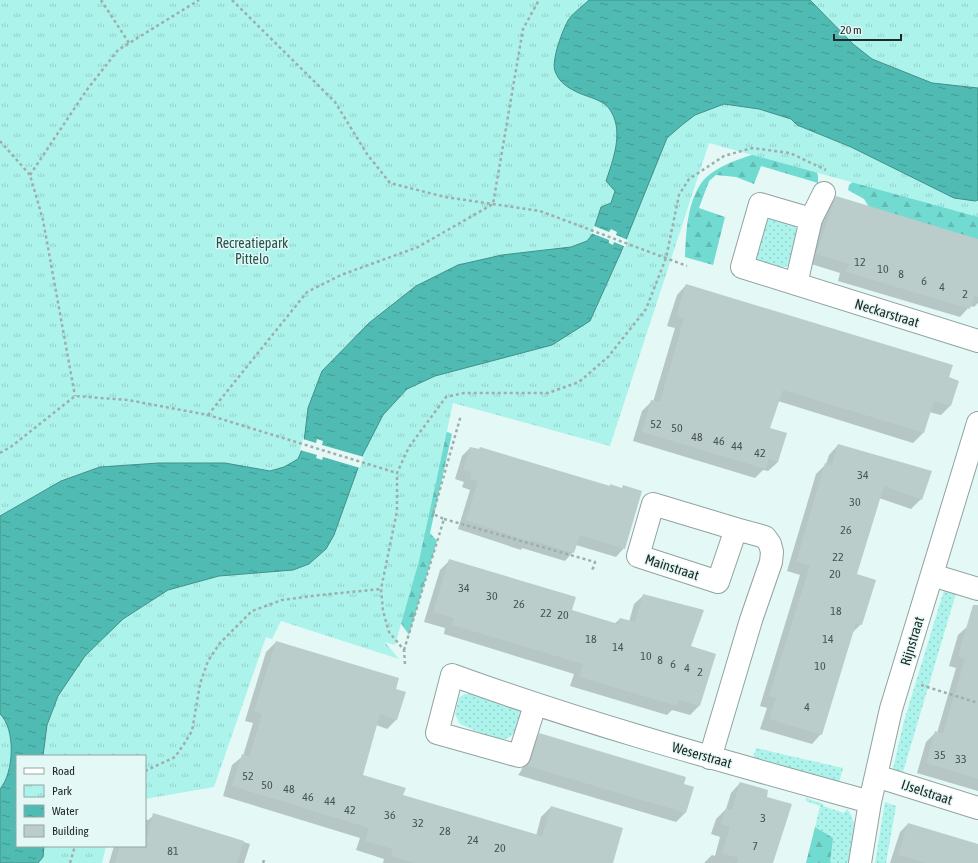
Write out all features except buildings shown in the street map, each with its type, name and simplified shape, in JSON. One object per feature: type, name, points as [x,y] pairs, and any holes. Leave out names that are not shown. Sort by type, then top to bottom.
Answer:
[{"type":"street","points":[[796,284],[811,219],[824,193]]},
{"type":"street","name":"Neckarstraat","points":[[811,219],[760,204],[742,266],[978,342]]},
{"type":"street","name":"Rijnstraat","points":[[860,863],[870,802],[891,709],[978,423]]},
{"type":"street","name":"Mainstraat","points":[[710,758],[751,620],[771,562],[772,552],[770,544],[765,537],[653,504],[638,556],[718,582],[736,529]]},
{"type":"street","points":[[932,575],[978,589]]},
{"type":"street","name":"Weserstraat","points":[[535,705],[519,756],[437,733],[452,675],[535,705],[710,758],[870,802]]},
{"type":"street","name":"IJselstraat","points":[[876,776],[978,808]]},
{"type":"path","points":[[101,0],[129,43]]},
{"type":"path","points":[[30,175],[86,91],[118,50],[199,0]]},
{"type":"path","points":[[232,0],[335,102],[367,154],[390,183],[445,197],[540,211],[593,229],[687,266]]},
{"type":"path","points":[[493,204],[523,29],[539,0]]},
{"type":"path","points":[[0,141],[30,175],[43,220],[75,396]]},
{"type":"path","points":[[404,650],[389,632],[382,611],[381,589],[398,511],[397,473],[409,447],[446,397],[464,393],[548,392],[579,382],[608,357],[646,309],[666,258],[679,195],[689,179],[724,156],[752,148],[790,153],[826,170],[824,193]]},
{"type":"path","points":[[208,415],[307,292],[341,275],[418,247],[493,204]]},
{"type":"path","points":[[0,453],[12,446],[75,396],[128,400],[208,415],[397,473]]},
{"type":"path","points":[[461,415],[433,514],[444,519],[595,562],[592,572]]},
{"type":"path","points":[[405,664],[404,650],[444,519]]},
{"type":"path","points":[[146,771],[175,757],[188,738],[192,731],[200,684],[208,661],[220,643],[252,611],[282,600],[320,594],[381,589]]},
{"type":"path","points":[[901,678],[978,703]]},
{"type":"path","points":[[70,863],[75,847]]},
{"type":"path","points":[[263,863],[265,858]]},
{"type":"green space","name":"Recreatiepark Pittelo","points":[[0,0],[978,0],[978,217],[709,143],[610,446],[453,403],[419,561],[395,645],[385,642],[399,659],[281,621],[272,639],[266,637],[214,787],[146,799],[146,755],[16,755],[16,847],[106,847],[102,863],[0,863]]},
{"type":"green space","points":[[759,153],[816,169],[818,183],[761,166],[754,184],[736,177],[716,175],[709,181],[699,208],[725,217],[713,265],[685,257],[687,229],[692,201],[700,185],[711,174],[726,164]]},
{"type":"green space","points":[[860,176],[978,200],[978,241],[869,207],[864,199],[848,190],[849,185]]},
{"type":"green space","points":[[769,215],[792,218],[801,230],[796,251],[791,262],[780,268],[761,263],[756,256],[755,250],[758,236],[763,223]]},
{"type":"green space","points":[[443,430],[452,434],[430,533],[437,541],[409,635],[398,619]]},
{"type":"green space","points":[[945,587],[957,590],[903,772],[893,769],[904,721]]},
{"type":"green space","points":[[464,694],[493,698],[516,707],[519,710],[520,719],[519,725],[514,734],[505,739],[501,739],[485,735],[460,724],[455,714],[459,698]]},
{"type":"green space","points":[[756,748],[843,768],[839,783],[753,758]]},
{"type":"green space","points":[[806,798],[844,813],[847,809],[851,815],[854,828],[854,842],[849,863],[830,863],[832,838],[815,827],[820,806],[806,801]]},
{"type":"green space","points":[[885,802],[896,806],[886,863],[875,863]]},
{"type":"green space","points":[[815,827],[833,838],[830,863],[806,863]]},
{"type":"water","points":[[589,0],[810,0],[853,44],[872,59],[932,83],[978,88],[978,200],[975,201],[954,198],[851,147],[797,125],[791,119],[759,109],[724,104],[695,115],[667,138],[621,252],[590,321],[552,345],[435,376],[407,389],[383,415],[363,454],[334,535],[326,549],[309,564],[293,570],[219,576],[168,590],[123,619],[85,656],[58,696],[47,725],[43,755],[16,755],[16,847],[44,847],[43,857],[38,863],[0,863],[0,789],[5,782],[8,773],[11,740],[9,730],[0,714],[0,516],[61,481],[100,467],[159,463],[225,463],[270,471],[284,467],[298,459],[301,452],[304,442],[308,408],[322,371],[369,323],[416,286],[458,265],[502,255],[571,247],[587,241],[592,235],[601,207],[611,203],[615,191],[606,181],[616,147],[617,130],[612,113],[605,104],[578,93],[565,85],[555,71],[554,66],[558,45],[567,23],[573,14]]},
{"type":"pier","points":[[594,226],[609,232],[611,229],[617,232],[616,235],[628,240],[626,247],[614,242],[613,245],[609,243],[609,240],[591,233]]},
{"type":"pier","points":[[303,439],[316,443],[317,439],[323,441],[322,445],[364,457],[360,468],[323,457],[322,460],[316,458],[317,455],[300,450]]}]
